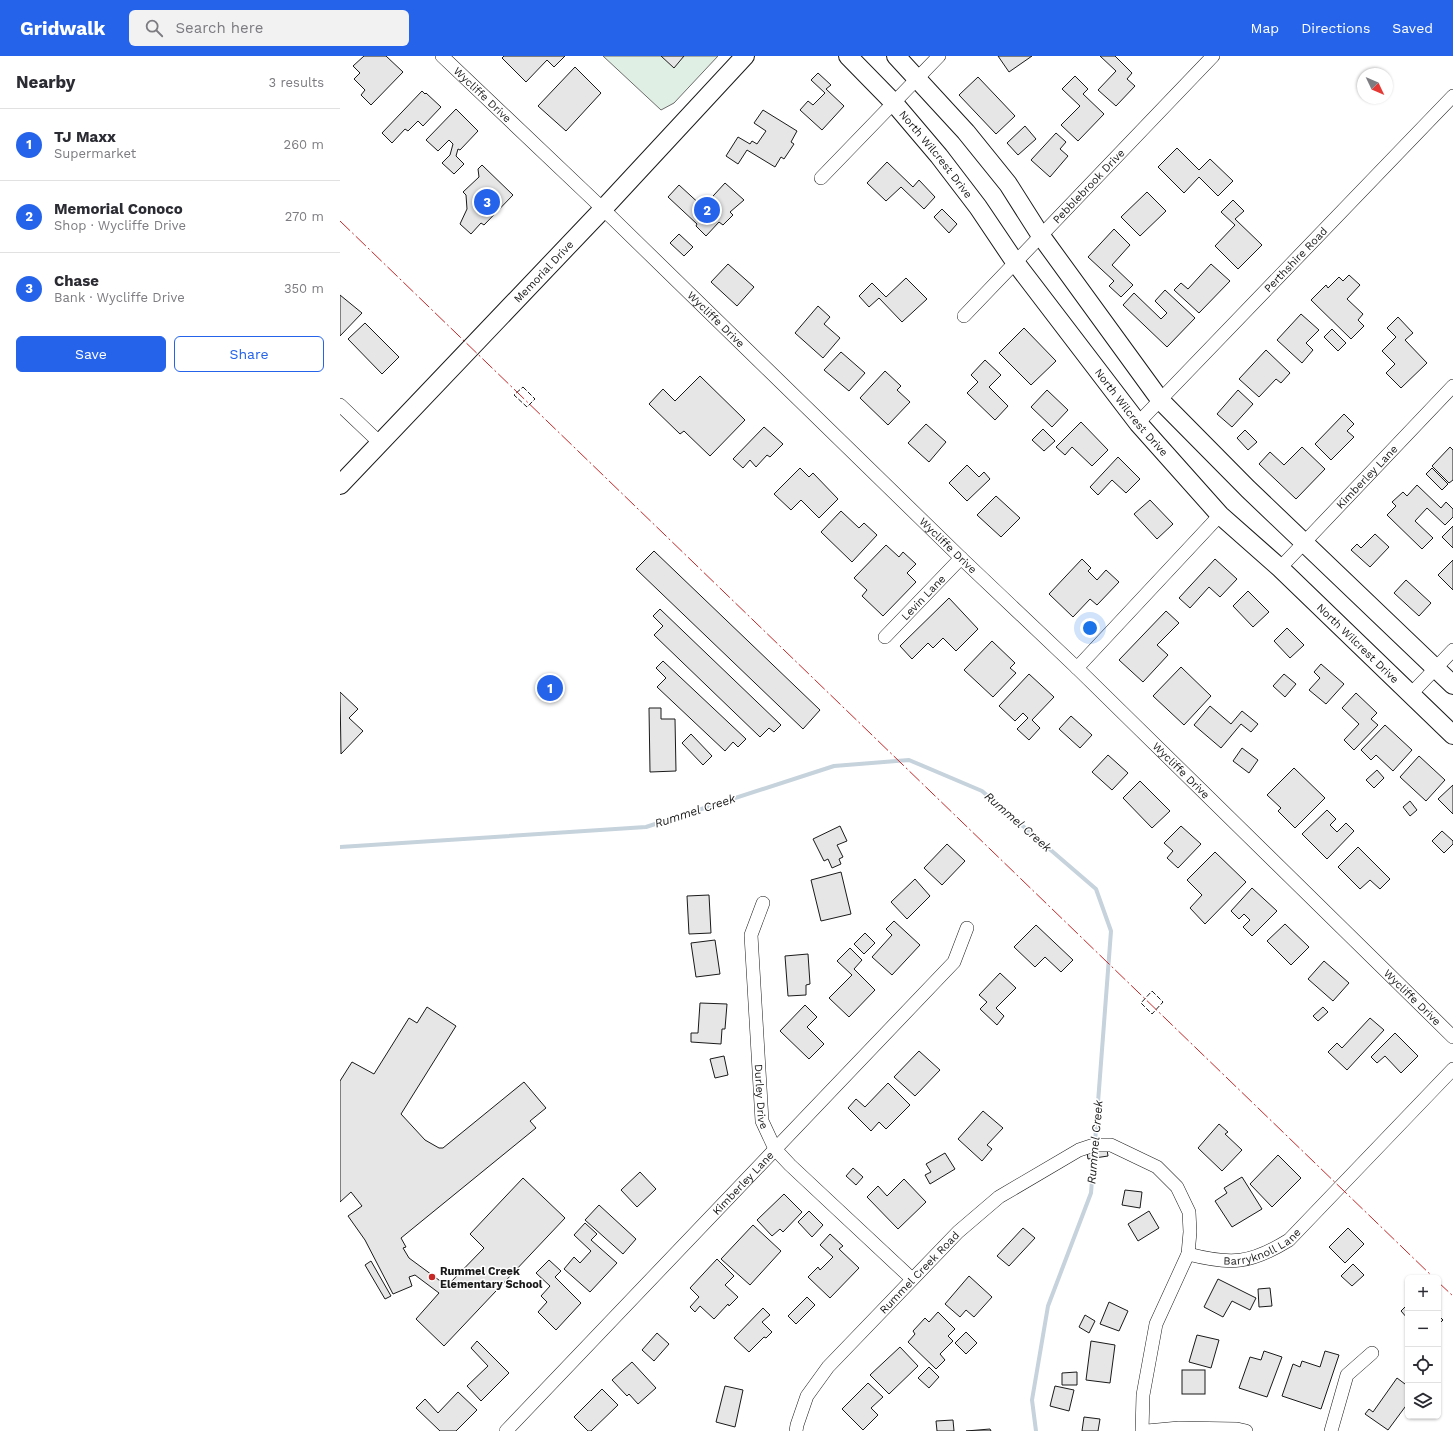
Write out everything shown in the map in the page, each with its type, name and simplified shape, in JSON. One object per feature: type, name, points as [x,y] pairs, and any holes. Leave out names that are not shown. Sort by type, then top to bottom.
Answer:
[{"type":"main road","name":"Memorial Drive","points":[[340,485],[603,209],[745,56]]},
{"type":"main road","name":"North Wilcrest Drive","points":[[848,56],[894,102],[974,201],[1016,262],[1138,423],[1220,514],[1280,568],[1453,735]]},
{"type":"main road","points":[[896,56],[918,78],[966,132],[1008,184],[1040,236],[1161,401],[1248,488],[1453,685]]},
{"type":"street","name":"Wycliffe Drive","points":[[442,56],[603,209],[961,558],[1077,668],[1453,1037]]},
{"type":"street","points":[[821,178],[939,56]]},
{"type":"street","name":"Pebblebrook Drive","points":[[964,316],[1212,56]]},
{"type":"street","name":"Perthshire Road","points":[[1138,423],[1161,401],[1453,96]]},
{"type":"street","name":"Kimberley Lane","points":[[1280,568],[1453,386]]},
{"type":"street","points":[[340,405],[380,443]]},
{"type":"street","points":[[1077,668],[1220,514]]},
{"type":"street","name":"Levin Lane","points":[[885,637],[961,558]]},
{"type":"street","points":[[1410,695],[1453,650]]},
{"type":"street","name":"Durley Drive","points":[[763,903],[751,935],[762,1122],[775,1149],[790,1165],[912,1279]]},
{"type":"street","name":"Kimberley Lane","points":[[506,1431],[954,962],[967,928]]},
{"type":"street","name":"Barryknoll Lane","points":[[1188,1254],[1208,1259],[1231,1261],[1251,1259],[1269,1252],[1289,1240],[1453,1069]]},
{"type":"street","name":"Rummel Creek Road","points":[[796,1431],[808,1396],[828,1367],[958,1232],[999,1197],[1079,1150],[1094,1145],[1111,1145],[1157,1167],[1177,1187],[1189,1212],[1190,1232],[1188,1254]]},
{"type":"street","points":[[1142,1431],[1143,1395],[1156,1324],[1188,1254]]},
{"type":"street","points":[[1331,1431],[1347,1375],[1372,1353]]},
{"type":"street","points":[[1147,1431],[1179,1428],[1237,1429],[1246,1431]]},
{"type":"green space","points":[[603,56],[718,56],[674,103],[661,110]]},
{"type":"building","points":[[364,56],[386,56],[403,72],[371,105],[361,95],[365,90],[354,79],[360,73],[353,66]]},
{"type":"building","points":[[504,56],[565,56],[554,67],[547,60],[526,82],[502,58]]},
{"type":"building","points":[[661,56],[684,56],[674,68]]},
{"type":"building","points":[[998,56],[1032,56],[1009,72]]},
{"type":"building","points":[[1100,56],[1115,56],[1132,73],[1127,79],[1135,86],[1116,106],[1098,90],[1116,71]]},
{"type":"building","points":[[575,67],[601,93],[566,131],[538,106]]},
{"type":"building","points":[[818,73],[831,85],[826,89],[844,106],[822,130],[800,110],[808,101],[813,105],[825,93],[811,80]]},
{"type":"building","points":[[1075,76],[1088,89],[1083,94],[1104,114],[1078,141],[1061,125],[1080,106],[1062,89]]},
{"type":"building","points":[[978,77],[1015,116],[996,134],[959,95]]},
{"type":"building","points":[[422,91],[441,107],[423,126],[418,121],[408,131],[405,129],[392,143],[382,133]]},
{"type":"building","points":[[456,109],[478,131],[460,150],[458,149],[456,156],[464,164],[454,174],[442,163],[450,155],[453,144],[449,140],[438,151],[426,140]]},
{"type":"building","points":[[763,110],[797,131],[791,142],[794,144],[784,159],[781,157],[775,167],[747,150],[738,164],[726,156],[738,137],[750,144],[752,141],[757,144],[766,131],[754,123]]},
{"type":"building","points":[[1025,126],[1036,139],[1018,155],[1007,143]]},
{"type":"building","points":[[1056,133],[1066,142],[1060,149],[1068,156],[1050,177],[1031,160]]},
{"type":"building","points":[[1177,148],[1199,170],[1210,159],[1233,181],[1218,196],[1199,177],[1184,193],[1158,167]]},
{"type":"building","points":[[887,162],[913,187],[919,180],[935,197],[924,209],[901,187],[886,201],[867,183]]},
{"type":"building","points":[[482,165],[513,195],[484,225],[481,223],[471,234],[460,224],[467,209],[466,195],[463,192],[479,177],[478,169]]},
{"type":"building","points":[[725,183],[744,200],[730,212],[733,215],[723,225],[719,222],[706,236],[696,226],[697,224],[668,197],[679,185],[703,207]]},
{"type":"building","points":[[1147,192],[1166,211],[1140,236],[1121,217]]},
{"type":"building","points":[[1233,200],[1244,211],[1235,219],[1262,245],[1238,269],[1215,246],[1235,225],[1221,212]]},
{"type":"building","points":[[942,209],[957,224],[949,233],[934,217]]},
{"type":"building","points":[[1114,229],[1130,245],[1112,265],[1133,285],[1121,297],[1109,286],[1114,281],[1088,257]]},
{"type":"building","points":[[679,234],[693,247],[684,256],[670,243]]},
{"type":"building","points":[[728,264],[754,287],[737,306],[711,282]]},
{"type":"building","points":[[1211,264],[1230,281],[1199,313],[1174,290],[1181,283],[1188,289]]},
{"type":"building","points":[[1349,275],[1360,285],[1347,299],[1363,314],[1358,320],[1364,326],[1351,339],[1311,300],[1326,285],[1328,288],[1339,277],[1343,281]]},
{"type":"building","points":[[906,278],[927,299],[902,322],[879,298],[869,307],[859,296],[872,283],[886,297]]},
{"type":"building","points":[[1165,290],[1195,318],[1167,347],[1123,305],[1134,293],[1161,319],[1167,313],[1155,301]]},
{"type":"building","points":[[340,295],[362,313],[340,336]]},
{"type":"building","points":[[818,306],[830,317],[824,324],[840,338],[823,358],[795,333]]},
{"type":"building","points":[[1301,314],[1319,330],[1306,343],[1313,350],[1302,363],[1277,340]]},
{"type":"building","points":[[1398,317],[1413,333],[1405,340],[1427,363],[1401,388],[1386,373],[1395,364],[1382,351],[1396,337],[1387,328]]},
{"type":"building","points":[[365,323],[399,357],[382,374],[348,339]]},
{"type":"building","points":[[1024,328],[1056,361],[1031,385],[999,353]]},
{"type":"building","points":[[1332,329],[1346,343],[1338,351],[1324,337]]},
{"type":"building","points":[[1266,350],[1290,373],[1281,383],[1276,379],[1259,397],[1239,379]]},
{"type":"building","points":[[841,352],[865,373],[849,391],[824,370]]},
{"type":"building","points":[[985,360],[1001,375],[989,387],[1008,406],[995,420],[967,393],[978,382],[971,375]]},
{"type":"building","points":[[885,371],[901,386],[897,390],[910,402],[888,425],[860,398]]},
{"type":"building","points":[[700,376],[745,420],[710,456],[684,431],[680,434],[649,404],[663,389],[675,401]]},
{"type":"building","points":[[1047,390],[1068,410],[1052,427],[1031,407]]},
{"type":"building","points":[[1238,390],[1253,404],[1232,427],[1217,414]]},
{"type":"building","points":[[1344,414],[1354,424],[1347,431],[1354,437],[1331,460],[1315,444]]},
{"type":"building","points":[[1081,422],[1108,450],[1092,466],[1072,447],[1065,455],[1056,447]]},
{"type":"building","points":[[926,424],[946,442],[929,462],[908,443]]},
{"type":"building","points":[[764,427],[783,444],[770,457],[767,455],[756,467],[750,460],[743,468],[733,459]]},
{"type":"building","points":[[1043,429],[1055,441],[1044,451],[1032,440]]},
{"type":"building","points":[[1245,430],[1257,442],[1248,450],[1237,438]]},
{"type":"building","points":[[1302,447],[1325,469],[1296,499],[1259,464],[1270,452],[1284,465]]},
{"type":"building","points":[[1450,447],[1453,450],[1453,480],[1449,483],[1432,466]]},
{"type":"building","points":[[1118,457],[1140,479],[1126,493],[1112,480],[1098,495],[1090,487]]},
{"type":"building","points":[[967,465],[979,477],[984,472],[990,479],[967,501],[949,483]]},
{"type":"building","points":[[800,468],[809,477],[813,473],[838,499],[819,518],[801,500],[791,510],[774,494]]},
{"type":"building","points":[[1432,468],[1448,484],[1442,490],[1426,474]]},
{"type":"building","points":[[1417,485],[1441,508],[1446,502],[1453,509],[1453,517],[1445,525],[1427,508],[1415,521],[1433,538],[1422,549],[1387,515],[1396,506],[1392,502],[1403,492],[1407,496]]},
{"type":"building","points":[[996,496],[1020,518],[1001,537],[977,515]]},
{"type":"building","points":[[1150,500],[1173,524],[1157,539],[1134,514]]},
{"type":"building","points":[[841,511],[859,528],[864,523],[877,535],[852,562],[821,532]]},
{"type":"building","points":[[1453,526],[1453,548],[1442,537]]},
{"type":"building","points":[[1375,534],[1389,547],[1370,567],[1351,550],[1357,544],[1361,548]]},
{"type":"building","points":[[886,545],[899,557],[903,552],[916,564],[907,573],[916,582],[883,616],[862,596],[867,590],[854,578]]},
{"type":"building","points":[[654,551],[820,710],[803,729],[636,569]]},
{"type":"building","points":[[1082,559],[1091,568],[1088,571],[1097,580],[1106,570],[1119,582],[1097,605],[1090,599],[1073,617],[1049,594]]},
{"type":"building","points":[[1215,559],[1237,579],[1220,597],[1209,587],[1190,608],[1179,598]]},
{"type":"building","points":[[1453,560],[1453,590],[1438,575]]},
{"type":"building","points":[[1406,580],[1431,603],[1419,616],[1394,593]]},
{"type":"building","points":[[1248,591],[1269,612],[1253,627],[1233,606]]},
{"type":"building","points":[[949,598],[978,629],[956,651],[943,638],[933,648],[928,643],[912,659],[900,646]]},
{"type":"building","points":[[660,609],[781,725],[774,732],[769,728],[760,737],[654,635],[663,626],[653,616]]},
{"type":"building","points":[[1166,611],[1179,623],[1157,645],[1168,655],[1143,682],[1119,660]]},
{"type":"building","points":[[1287,628],[1304,645],[1290,658],[1274,641]]},
{"type":"building","points":[[992,641],[1015,663],[1010,668],[1016,673],[993,697],[964,670]]},
{"type":"building","points":[[663,661],[746,739],[738,747],[733,742],[725,751],[657,687],[666,678],[656,668]]},
{"type":"building","points":[[1321,664],[1344,684],[1326,704],[1309,690],[1320,678],[1314,672]]},
{"type":"building","points":[[1181,667],[1211,696],[1184,725],[1153,696]]},
{"type":"building","points":[[1029,674],[1054,697],[1032,720],[1040,728],[1029,740],[1017,729],[1028,718],[1023,713],[1015,721],[999,706]]},
{"type":"building","points":[[1284,674],[1296,684],[1285,697],[1273,686]]},
{"type":"building","points":[[340,692],[358,709],[349,718],[363,731],[341,754]]},
{"type":"building","points":[[1356,693],[1377,713],[1371,719],[1378,725],[1354,750],[1344,740],[1359,724],[1342,708]]},
{"type":"building","points":[[1210,706],[1231,724],[1242,711],[1258,724],[1251,732],[1241,724],[1221,748],[1194,725]]},
{"type":"building","points":[[649,708],[661,708],[661,719],[675,719],[676,771],[650,772]]},
{"type":"building","points":[[1071,716],[1092,735],[1080,748],[1059,729]]},
{"type":"building","points":[[1385,725],[1412,750],[1393,771],[1376,755],[1371,760],[1361,750]]},
{"type":"building","points":[[691,734],[712,756],[703,765],[682,743]]},
{"type":"building","points":[[1242,748],[1258,760],[1249,773],[1233,761]]},
{"type":"building","points":[[1108,755],[1128,773],[1112,790],[1092,772]]},
{"type":"building","points":[[1419,756],[1445,780],[1426,801],[1400,777]]},
{"type":"building","points":[[1294,768],[1325,798],[1295,828],[1278,811],[1281,808],[1267,795]]},
{"type":"building","points":[[1377,770],[1384,778],[1374,788],[1366,780]]},
{"type":"building","points":[[1140,781],[1170,811],[1152,828],[1123,798]]},
{"type":"building","points":[[1453,785],[1453,814],[1438,799]]},
{"type":"building","points":[[1410,801],[1417,810],[1410,816],[1403,807]]},
{"type":"building","points":[[1327,810],[1336,819],[1330,825],[1337,832],[1346,823],[1354,831],[1327,859],[1302,834]]},
{"type":"building","points":[[840,826],[847,841],[837,845],[843,857],[839,859],[841,864],[832,868],[828,859],[824,861],[813,839]]},
{"type":"building","points":[[1181,826],[1201,844],[1178,868],[1167,858],[1173,851],[1164,843]]},
{"type":"building","points":[[1442,831],[1453,841],[1453,844],[1444,853],[1432,841]]},
{"type":"building","points":[[947,844],[965,861],[942,885],[924,868]]},
{"type":"building","points":[[1358,847],[1390,879],[1380,889],[1370,880],[1360,889],[1338,867]]},
{"type":"building","points":[[1215,852],[1246,882],[1205,924],[1190,908],[1202,895],[1187,880]]},
{"type":"building","points":[[841,872],[851,914],[821,921],[811,880]]},
{"type":"building","points":[[915,879],[930,896],[907,919],[891,902]]},
{"type":"building","points":[[1252,888],[1277,911],[1252,936],[1243,927],[1250,920],[1244,914],[1239,919],[1231,911]]},
{"type":"building","points":[[709,895],[711,933],[689,934],[687,896]]},
{"type":"building","points":[[894,921],[920,945],[892,975],[872,957],[892,935],[886,929]]},
{"type":"building","points":[[1285,924],[1309,947],[1291,965],[1267,941]]},
{"type":"building","points":[[1036,925],[1073,960],[1061,972],[1045,957],[1035,967],[1014,947]]},
{"type":"building","points":[[865,933],[875,943],[864,954],[854,944]]},
{"type":"building","points":[[715,940],[720,974],[696,977],[691,943]]},
{"type":"building","points":[[850,948],[862,960],[854,969],[875,990],[849,1017],[829,998],[852,975],[837,961]]},
{"type":"building","points":[[808,954],[810,984],[806,985],[806,995],[788,996],[785,956]]},
{"type":"building","points":[[1324,961],[1349,983],[1333,1001],[1308,979]]},
{"type":"building","points":[[1000,973],[1016,988],[996,1008],[1004,1016],[997,1025],[980,1009],[987,1002],[979,995]]},
{"type":"building","points":[[700,1003],[727,1004],[725,1029],[722,1029],[721,1044],[691,1042],[691,1033],[698,1033]]},
{"type":"building","points":[[805,1005],[817,1017],[807,1027],[824,1044],[809,1059],[780,1031]]},
{"type":"building","points":[[427,1007],[456,1026],[401,1114],[425,1140],[439,1148],[443,1148],[524,1082],[546,1108],[530,1121],[536,1128],[401,1238],[406,1247],[403,1248],[409,1258],[447,1286],[484,1248],[470,1234],[523,1178],[565,1218],[444,1346],[416,1319],[439,1293],[415,1275],[409,1277],[412,1286],[393,1294],[365,1240],[348,1216],[362,1206],[351,1192],[340,1202],[340,1081],[352,1062],[374,1074],[409,1018],[417,1023]]},
{"type":"building","points":[[1323,1007],[1328,1012],[1318,1021],[1313,1016]]},
{"type":"building","points":[[1370,1018],[1384,1030],[1347,1070],[1328,1052],[1337,1043],[1342,1048]]},
{"type":"building","points":[[1395,1033],[1418,1056],[1401,1073],[1385,1056],[1377,1063],[1371,1057]]},
{"type":"building","points":[[919,1051],[940,1070],[915,1096],[894,1077]]},
{"type":"building","points":[[724,1056],[728,1075],[715,1078],[710,1059]]},
{"type":"building","points":[[888,1083],[910,1105],[886,1129],[879,1122],[871,1131],[848,1108],[856,1099],[865,1107]]},
{"type":"building","points":[[983,1111],[1003,1128],[987,1145],[992,1149],[982,1161],[958,1139]]},
{"type":"building","points":[[1219,1124],[1228,1132],[1225,1134],[1242,1150],[1222,1171],[1198,1148]]},
{"type":"building","points":[[1106,1143],[1108,1156],[1088,1159],[1086,1146]]},
{"type":"building","points":[[945,1153],[955,1169],[930,1184],[925,1175],[931,1172],[926,1164]]},
{"type":"building","points":[[1278,1155],[1301,1178],[1272,1207],[1250,1184]]},
{"type":"building","points":[[853,1168],[863,1177],[856,1185],[846,1176]]},
{"type":"building","points":[[640,1172],[656,1189],[637,1207],[621,1190]]},
{"type":"building","points":[[1242,1177],[1262,1209],[1232,1227],[1215,1201],[1227,1193],[1224,1188]]},
{"type":"building","points":[[904,1179],[926,1202],[898,1229],[867,1197],[878,1186],[887,1196]]},
{"type":"building","points":[[1125,1190],[1142,1192],[1140,1208],[1122,1205]]},
{"type":"building","points":[[784,1194],[802,1212],[783,1232],[780,1229],[772,1236],[757,1220]]},
{"type":"building","points":[[599,1205],[636,1239],[623,1254],[585,1220]]},
{"type":"building","points":[[809,1211],[823,1225],[812,1237],[798,1222]]},
{"type":"building","points":[[1149,1211],[1159,1228],[1138,1241],[1128,1224]]},
{"type":"building","points":[[585,1223],[597,1234],[591,1240],[617,1263],[590,1292],[564,1269],[574,1257],[580,1263],[591,1251],[574,1235]]},
{"type":"building","points":[[753,1225],[781,1251],[750,1285],[721,1259]]},
{"type":"building","points":[[1023,1228],[1035,1238],[1009,1266],[997,1256]]},
{"type":"building","points":[[1348,1228],[1364,1244],[1345,1263],[1329,1247]]},
{"type":"building","points":[[830,1234],[843,1246],[839,1249],[859,1268],[830,1298],[808,1277],[818,1267],[820,1270],[833,1257],[820,1245]]},
{"type":"building","points":[[717,1259],[734,1276],[725,1285],[738,1297],[729,1306],[728,1304],[714,1319],[700,1306],[695,1312],[690,1307],[699,1297],[690,1288]]},
{"type":"building","points":[[549,1260],[561,1271],[555,1277],[581,1303],[556,1330],[538,1312],[547,1302],[541,1296],[550,1286],[536,1273]]},
{"type":"building","points":[[371,1261],[391,1296],[385,1299],[365,1265]]},
{"type":"building","points":[[1353,1264],[1364,1275],[1352,1286],[1341,1276]]},
{"type":"building","points":[[969,1276],[992,1297],[974,1317],[966,1310],[960,1317],[945,1304]]},
{"type":"building","points":[[1218,1279],[1256,1298],[1250,1310],[1232,1301],[1223,1317],[1204,1307]]},
{"type":"building","points":[[1270,1288],[1272,1306],[1259,1307],[1258,1289]]},
{"type":"building","points":[[807,1297],[815,1305],[796,1324],[788,1316]]},
{"type":"building","points":[[1109,1302],[1128,1311],[1119,1331],[1100,1324]]},
{"type":"building","points":[[1405,1307],[1405,1316],[1401,1311]]},
{"type":"building","points":[[763,1308],[770,1315],[762,1322],[772,1332],[766,1338],[764,1337],[749,1352],[734,1338]]},
{"type":"building","points":[[938,1312],[955,1329],[948,1336],[953,1341],[940,1354],[945,1360],[936,1369],[908,1342],[915,1334],[913,1331],[925,1318],[929,1322]]},
{"type":"building","points":[[1085,1315],[1095,1321],[1089,1333],[1079,1327]]},
{"type":"building","points":[[966,1332],[977,1343],[966,1354],[955,1343]]},
{"type":"building","points":[[657,1333],[669,1344],[654,1361],[642,1350]]},
{"type":"building","points":[[1197,1335],[1219,1340],[1211,1368],[1189,1362]]},
{"type":"building","points":[[477,1341],[509,1373],[481,1401],[467,1386],[488,1366],[471,1348]]},
{"type":"building","points":[[1091,1341],[1115,1345],[1110,1383],[1086,1380]]},
{"type":"building","points":[[900,1347],[918,1366],[889,1394],[870,1375]]},
{"type":"building","points":[[1264,1351],[1282,1357],[1267,1397],[1239,1388],[1250,1357],[1261,1360]]},
{"type":"building","points":[[1325,1351],[1339,1355],[1321,1409],[1282,1396],[1293,1364],[1300,1367],[1302,1361],[1320,1367]]},
{"type":"building","points":[[632,1362],[656,1388],[638,1404],[629,1394],[627,1396],[612,1380]]},
{"type":"building","points":[[929,1367],[939,1377],[929,1388],[918,1378]]},
{"type":"building","points":[[1182,1370],[1205,1370],[1205,1394],[1182,1394]]},
{"type":"building","points":[[1077,1372],[1077,1385],[1062,1385],[1062,1373]]},
{"type":"building","points":[[1397,1378],[1405,1384],[1405,1407],[1388,1430],[1365,1414],[1369,1409],[1373,1412]]},
{"type":"building","points":[[868,1383],[883,1397],[871,1408],[878,1415],[863,1430],[842,1409]]},
{"type":"building","points":[[725,1386],[743,1390],[735,1427],[716,1422]]},
{"type":"building","points":[[1055,1386],[1074,1390],[1069,1411],[1050,1406]]},
{"type":"building","points":[[602,1389],[618,1405],[591,1431],[588,1431],[574,1417]]},
{"type":"building","points":[[458,1392],[477,1410],[456,1431],[440,1431],[416,1408],[425,1399],[438,1413]]},
{"type":"building","points":[[1084,1417],[1100,1419],[1098,1431],[1082,1431]]},
{"type":"building","points":[[953,1420],[954,1431],[937,1431],[936,1421]]},
{"type":"building","points":[[990,1429],[991,1431],[966,1431]]},
{"type":"waterway","name":"Rummel Creek","points":[[340,847],[646,827],[834,766],[909,760],[982,791],[1096,889],[1111,931],[1095,1142]]},
{"type":"waterway","name":"Rummel Creek","points":[[1036,1431],[1032,1400],[1048,1306],[1091,1193],[1094,1153]]},
{"type":"fence","points":[[523,387],[535,399],[527,407],[514,395],[523,387]]},
{"type":"fence","points":[[1152,991],[1163,1002],[1152,1014],[1141,1003],[1152,991]]},
{"type":"power","points":[[340,221],[1431,1275]]},
{"type":"power","points":[[1441,1285],[1453,1296]]},
{"type":"place","name":"Chase","points":[[487,202]]},
{"type":"place","name":"Memorial Conoco","points":[[707,210]]},
{"type":"place","name":"TJ Maxx","points":[[550,688]]},
{"type":"place","name":"Rummel Creek Elementary School","points":[[432,1277]]}]
